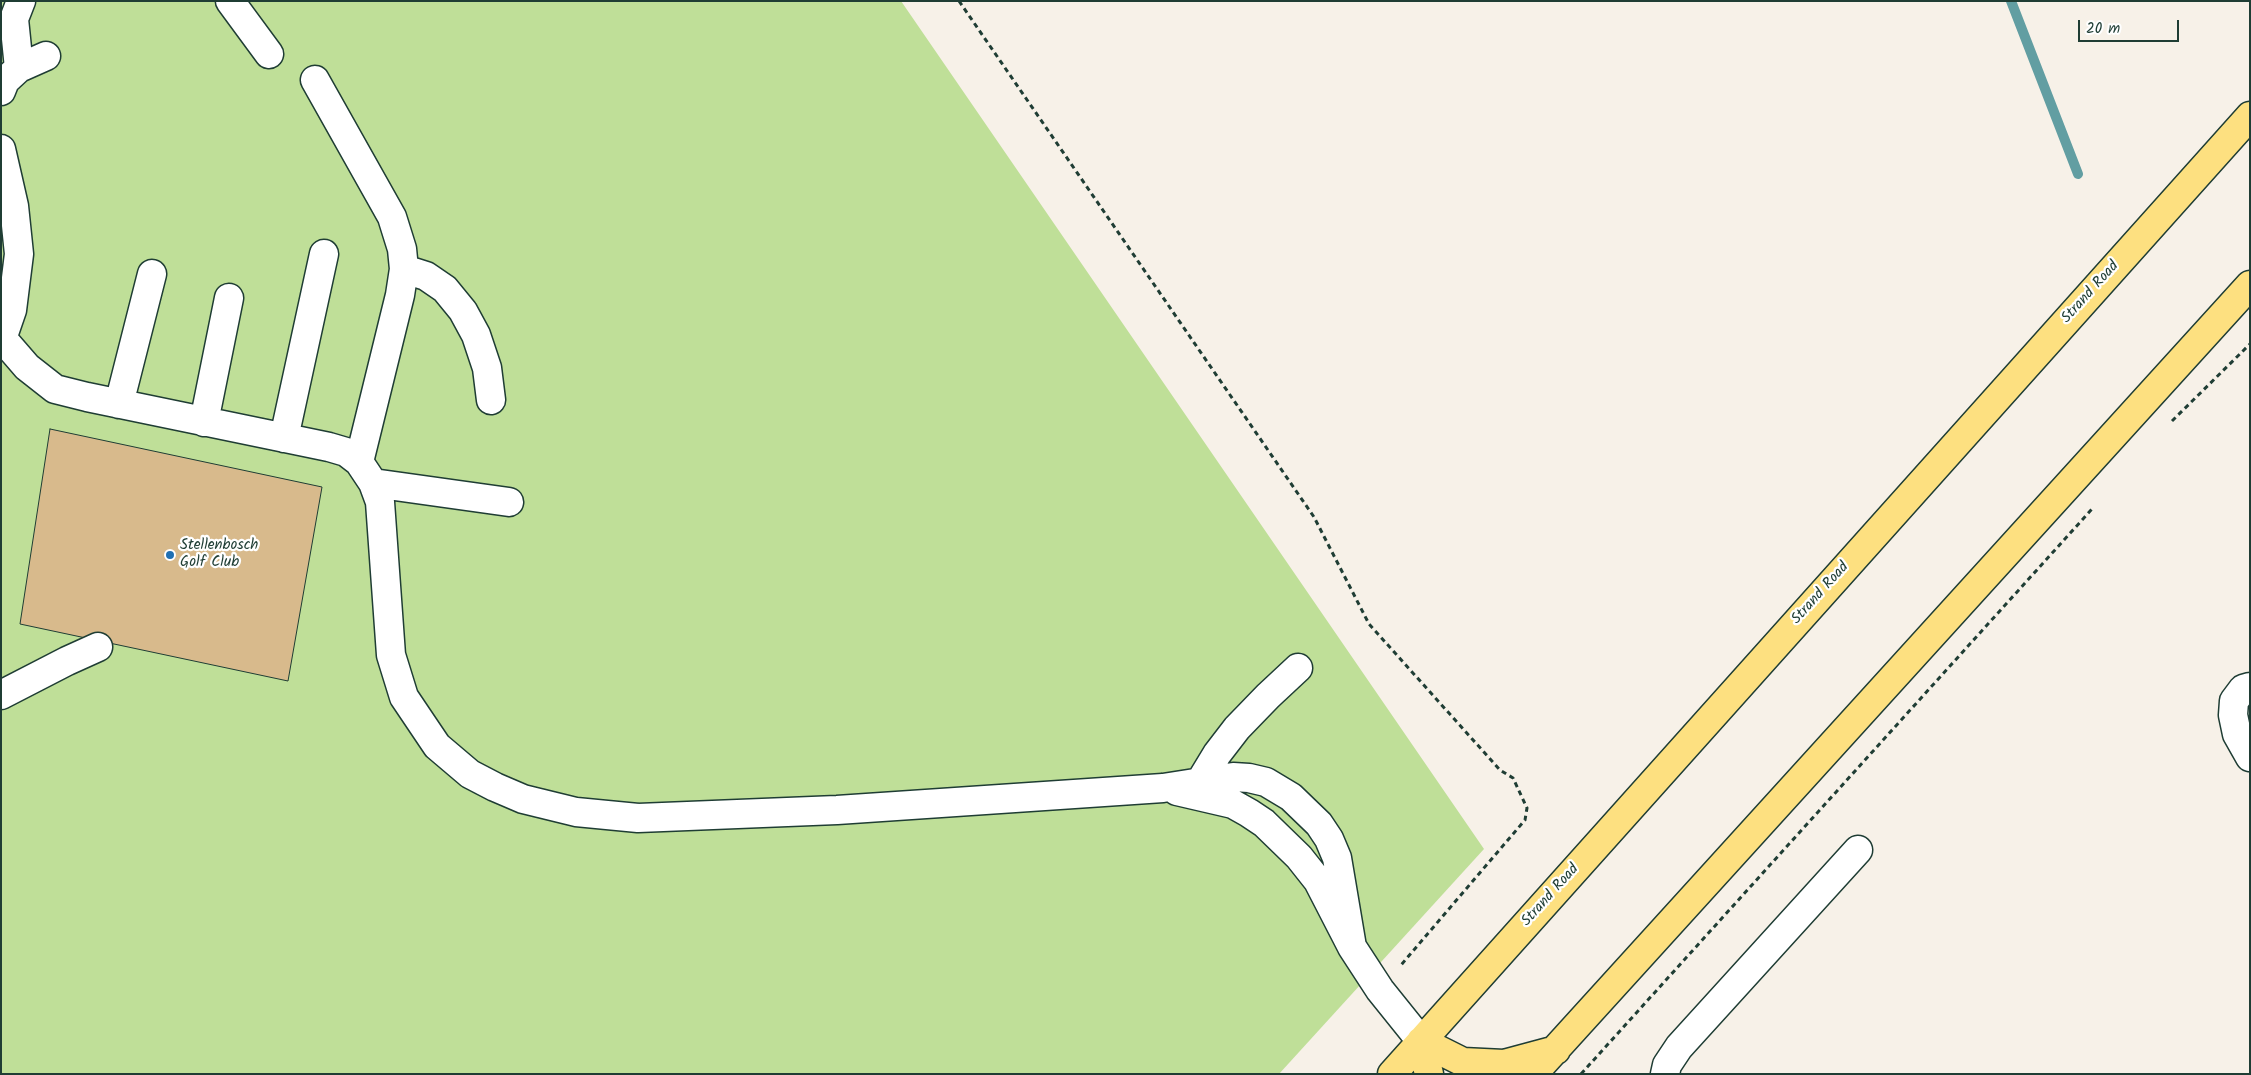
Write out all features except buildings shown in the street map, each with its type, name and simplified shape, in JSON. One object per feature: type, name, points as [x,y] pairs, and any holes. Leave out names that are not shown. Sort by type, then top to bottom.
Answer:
[{"type":"main road","name":"Strand Road","points":[[1392,1074],[2250,116]]},
{"type":"main road","points":[[1533,1074],[1557,1050],[1758,825],[2250,285]]},
{"type":"main road","points":[[1421,1041],[1463,1062],[1504,1064],[1557,1050]]},
{"type":"main road","points":[[1421,1041],[1429,1074]]},
{"type":"street","points":[[20,68],[14,19],[21,1]]},
{"type":"street","points":[[230,1],[269,54]]},
{"type":"street","points":[[1,91],[5,81],[20,68],[46,56]]},
{"type":"street","points":[[315,80],[392,218],[402,248],[404,269],[400,295],[366,472]]},
{"type":"street","points":[[1,149],[14,206],[19,254],[12,310],[1,342]]},
{"type":"street","points":[[284,438],[324,254]]},
{"type":"street","points":[[404,269],[426,276],[439,285],[463,310],[476,335],[487,368],[491,400]]},
{"type":"street","points":[[119,404],[152,274]]},
{"type":"street","points":[[204,422],[229,298]]},
{"type":"street","points":[[1,338],[27,367],[55,389],[346,452],[366,472],[380,502],[391,655],[404,697],[437,746],[470,774],[523,799],[576,812],[638,818],[837,810],[1163,788],[1233,777],[1249,778],[1266,782],[1291,797],[1319,824],[1329,839],[1337,858],[1352,947]]},
{"type":"street","points":[[366,472],[509,502]]},
{"type":"street","points":[[1,695],[67,660],[98,647]]},
{"type":"street","points":[[1200,782],[1217,754],[1237,728],[1298,668]]},
{"type":"street","points":[[2250,687],[2243,689],[2234,701],[2233,715],[2237,734],[2250,758]]},
{"type":"street","points":[[1163,788],[1233,804],[1264,823],[1299,857],[1318,881],[1352,947],[1380,990],[1421,1041]]},
{"type":"street","points":[[1665,1074],[1667,1065],[1679,1047],[1858,850]]},
{"type":"path","points":[[958,1],[1314,517],[1370,624],[1500,770],[1513,778],[1527,808],[1525,820],[1380,990]]},
{"type":"path","points":[[2166,427],[2250,344]]},
{"type":"path","points":[[1580,1074],[2095,506]]},
{"type":"green space","name":"Stellenbosch Golf Club","points":[[1,1],[901,1],[1484,849],[1279,1074],[1,1074]]},
{"type":"waterway","points":[[2011,1],[2078,174]]},
{"type":"place","name":"Stellenbosch Golf Club","points":[[170,555]]}]
